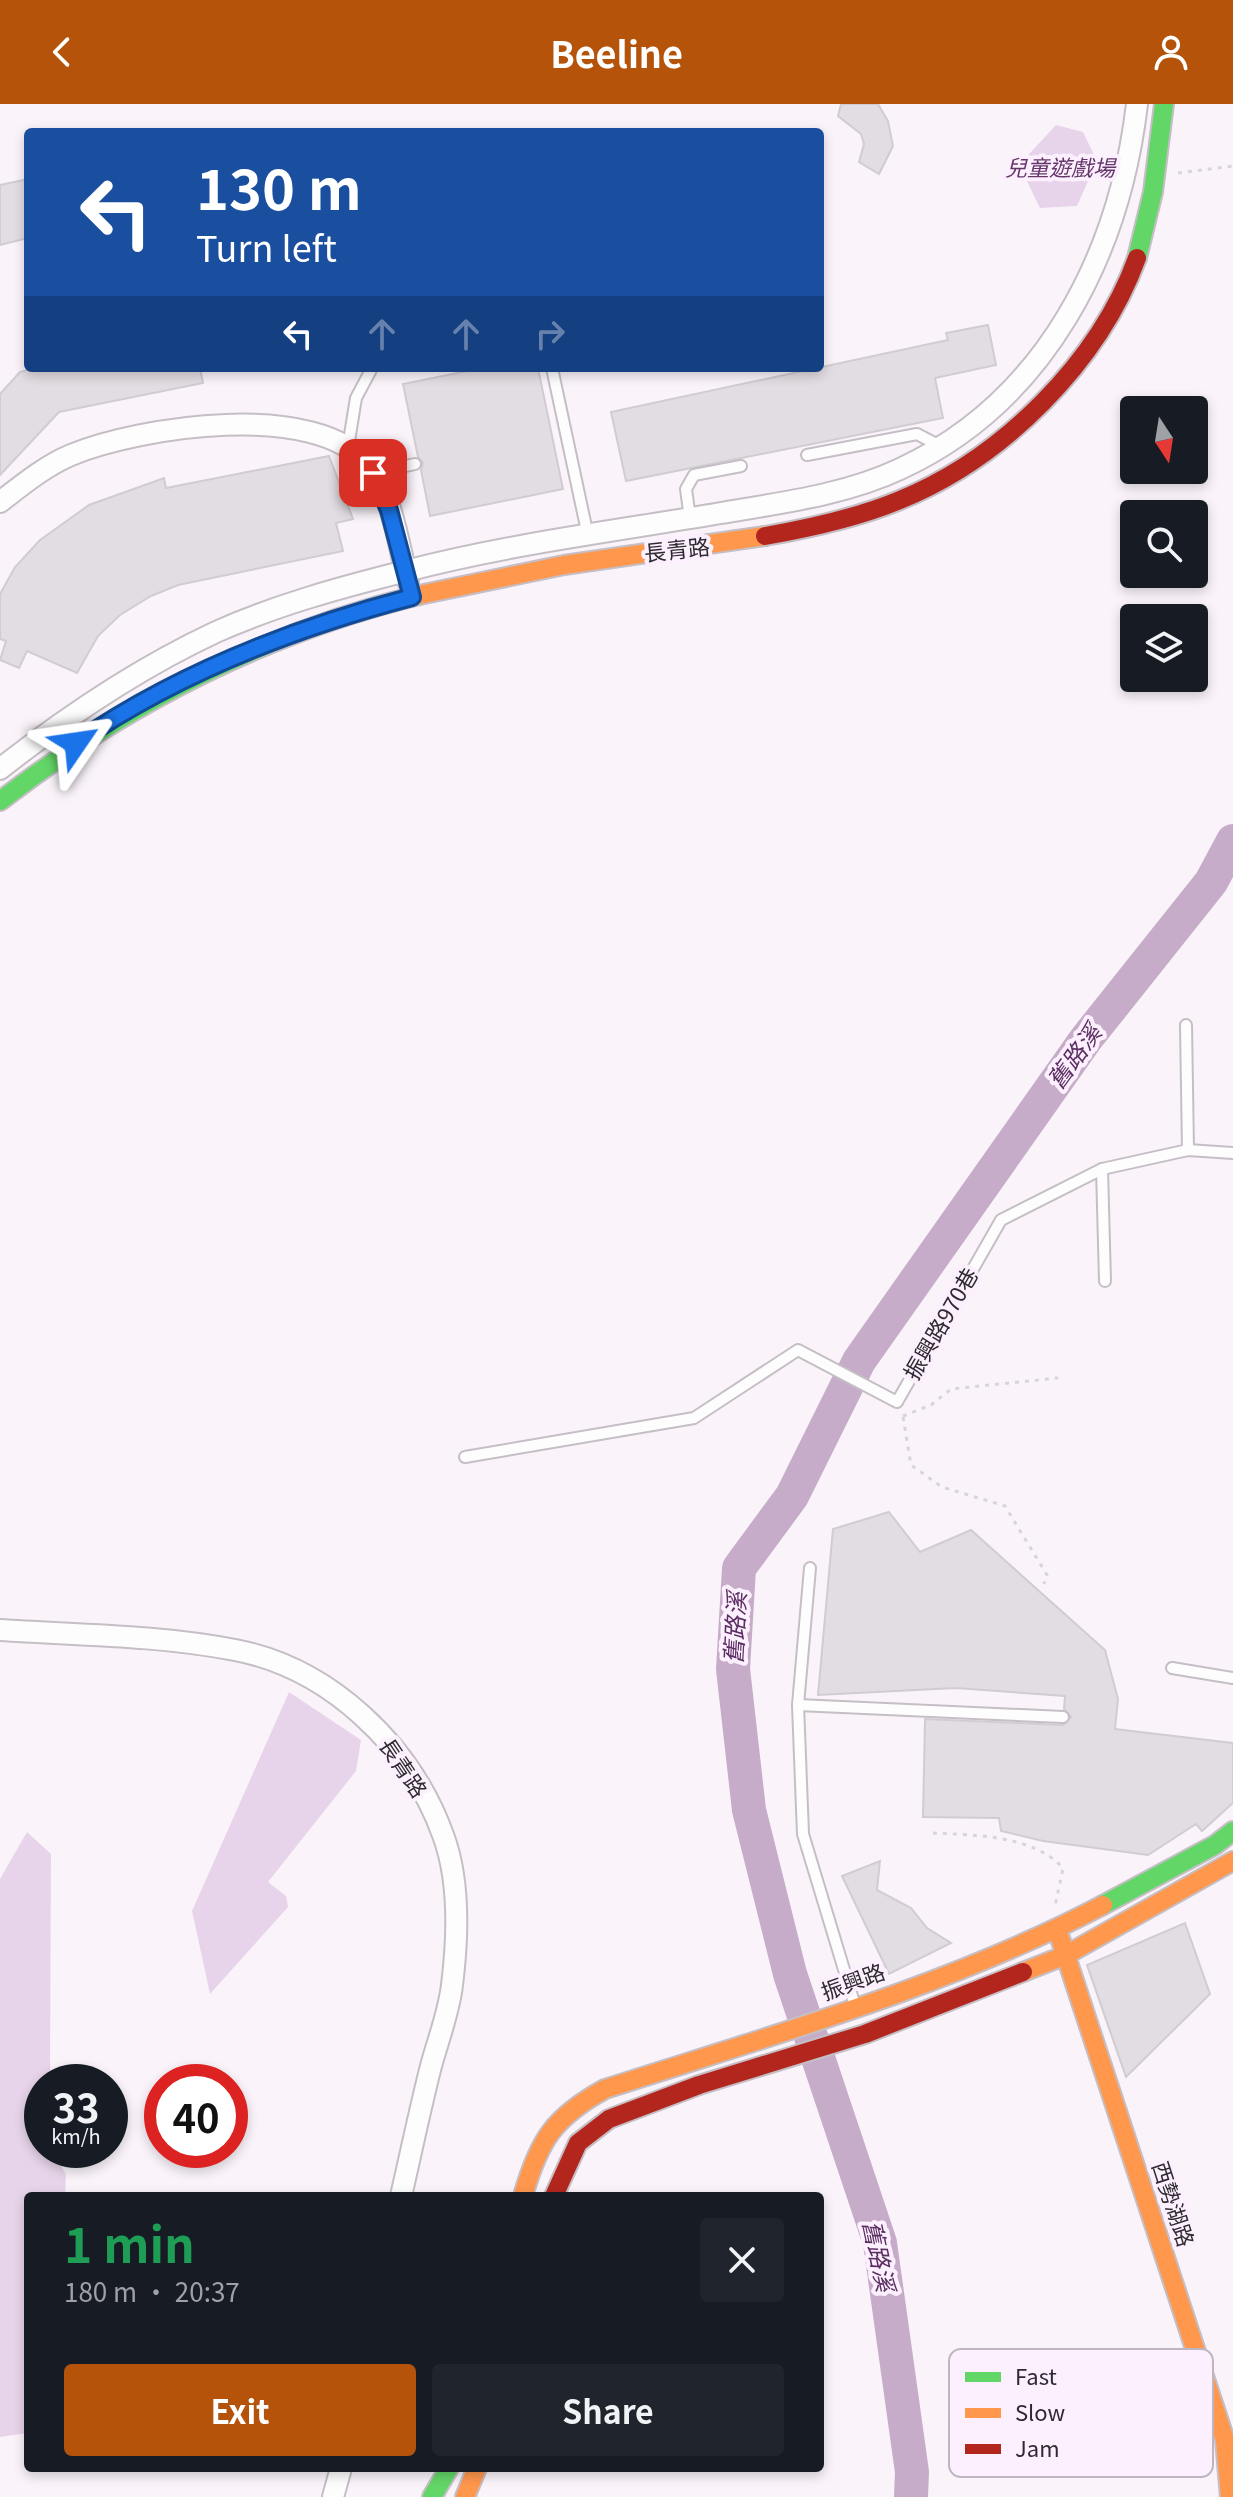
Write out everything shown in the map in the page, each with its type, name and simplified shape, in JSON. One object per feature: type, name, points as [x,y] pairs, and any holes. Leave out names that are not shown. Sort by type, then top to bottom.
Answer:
[{"type":"street","name":"長青路","points":[[0,769],[96,699],[216,632],[314,597],[405,571],[819,494],[899,470],[974,424],[1046,352],[1099,260],[1124,184],[1137,104]]},
{"type":"street","name":"長青路","points":[[0,801],[96,729],[226,660],[314,626],[412,597],[551,568],[783,535],[927,490],[959,471],[997,445],[1050,392],[1100,332],[1130,277],[1157,164],[1164,104]]},
{"type":"street","points":[[0,502],[34,476],[68,456],[108,441],[242,424],[290,427],[348,447],[373,473],[389,510],[412,597]]},
{"type":"street","name":"長青路","points":[[0,1630],[178,1641],[238,1650],[322,1685],[369,1721],[393,1747],[443,1834],[452,1866],[456,1926],[452,1986],[402,2192]]},
{"type":"street","name":"振興路","points":[[524,2192],[543,2140],[553,2122],[574,2105],[605,2089],[856,2008],[1057,1929],[1215,1845],[1233,1831]]},
{"type":"street","points":[[555,2192],[565,2165],[578,2143],[609,2119],[865,2034],[1066,1955],[1233,1861]]},
{"type":"street","name":"西勢湖路","points":[[1057,1929],[1195,2349]]},
{"type":"street","name":"西勢湖路","points":[[1213,2403],[1225,2440],[1230,2497]]},
{"type":"street","points":[[333,2497],[340,2472]]},
{"type":"street","points":[[432,2497],[447,2472]]},
{"type":"street","points":[[465,2497],[475,2472]]},
{"type":"lane","points":[[348,447],[356,398],[370,372]]},
{"type":"lane","points":[[553,372],[588,536]]},
{"type":"lane","points":[[807,455],[917,434],[940,446]]},
{"type":"lane","points":[[373,473],[415,464]]},
{"type":"lane","points":[[690,518],[686,489],[694,475],[741,466]]},
{"type":"lane","points":[[819,494],[825,524]]},
{"type":"lane","points":[[1186,1025],[1188,1150]]},
{"type":"lane","name":"振興路970巷","points":[[465,1457],[694,1418],[798,1350],[897,1402],[1001,1220],[1102,1169],[1188,1150],[1233,1153]]},
{"type":"lane","points":[[1102,1169],[1105,1281]]},
{"type":"lane","points":[[810,1568],[798,1705],[803,1834],[865,2034]]},
{"type":"lane","points":[[1172,1668],[1233,1678]]},
{"type":"lane","points":[[798,1705],[1063,1717]]},
{"type":"path","points":[[1157,164],[1179,174],[1233,166]]},
{"type":"path","points":[[1044,1584],[1047,1575],[1005,1506],[942,1487],[911,1465],[903,1416],[931,1405],[951,1389],[1058,1378]]},
{"type":"path","points":[[933,1833],[988,1836],[1040,1851],[1056,1860],[1063,1868],[1064,1879],[1055,1901],[1057,1929]]},
{"type":"green space","name":"兒童遊戲場","points":[[1056,125],[1083,132],[1097,161],[1077,206],[1040,208],[1019,165]]},
{"type":"green space","points":[[289,1692],[361,1740],[356,1771],[268,1882],[286,1896],[288,1907],[210,1994],[192,1911]]},
{"type":"green space","points":[[27,1832],[51,1854],[50,2064],[24,2064],[24,2168],[62,2168],[66,2174],[65,2192],[24,2192],[24,2434],[0,2437],[0,1879]]},
{"type":"building","points":[[841,104],[878,104],[888,121],[893,146],[879,174],[859,162],[864,144],[861,134],[838,116]]},
{"type":"building","points":[[24,180],[24,239],[0,245],[0,185]]},
{"type":"building","points":[[988,325],[996,365],[935,378],[943,418],[626,481],[611,412],[798,372],[824,372],[824,366],[948,340],[946,333]]},
{"type":"building","points":[[20,372],[201,372],[203,383],[59,412],[0,475],[0,394]]},
{"type":"building","points":[[462,372],[539,372],[563,489],[430,516],[421,470],[423,463],[418,457],[403,384]]},
{"type":"building","points":[[329,456],[353,519],[336,523],[343,551],[178,585],[151,596],[120,615],[98,636],[77,673],[27,651],[19,668],[0,660],[6,641],[0,639],[0,594],[15,567],[40,540],[89,505],[164,478],[166,488]]},
{"type":"building","points":[[889,1512],[920,1552],[971,1530],[1105,1650],[1118,1699],[1115,1729],[1233,1743],[1233,1803],[1202,1831],[1196,1824],[1148,1855],[1043,1841],[1001,1831],[999,1818],[923,1817],[925,1719],[1063,1725],[1071,1717],[1064,1709],[1065,1696],[956,1688],[818,1695],[833,1529]]},
{"type":"building","points":[[880,1861],[877,1890],[911,1908],[927,1928],[951,1943],[889,1974],[842,1876]]},
{"type":"building","points":[[1185,1923],[1210,1994],[1126,2077],[1087,1965]]},
{"type":"waterway","name":"舊路溪","points":[[911,2497],[912,2472],[880,2243],[790,1974],[749,1810],[733,1669],[739,1568],[792,1496],[859,1361],[1086,1039],[1211,882],[1233,841]]},
{"type":"traffic: fast","points":[[1137,258],[1153,192],[1164,104]]},
{"type":"traffic: fast","points":[[0,801],[97,733],[199,676],[306,630],[419,595]]},
{"type":"traffic: fast","points":[[1103,1905],[1215,1845],[1233,1831]]},
{"type":"traffic: fast","points":[[432,2497],[447,2472]]},
{"type":"traffic: slow","points":[[419,595],[564,565],[765,536]]},
{"type":"traffic: slow","points":[[1023,1972],[1066,1955],[1233,1861]]},
{"type":"traffic: slow","points":[[524,2192],[535,2160],[551,2132],[573,2110],[605,2089],[795,2029],[921,1985],[983,1961],[1103,1905]]},
{"type":"traffic: slow","points":[[1060,1938],[1195,2349]]},
{"type":"traffic: slow","points":[[1213,2403],[1225,2440],[1230,2497]]},
{"type":"traffic: slow","points":[[465,2497],[475,2472]]},
{"type":"traffic: jam","points":[[765,536],[834,522],[884,506],[938,482],[975,459],[1043,402],[1072,369],[1120,297],[1137,258]]},
{"type":"traffic: jam","points":[[556,2192],[578,2143],[609,2119],[699,2085],[865,2034],[1023,1972]]},
{"type":"route","points":[[76,743],[96,729],[226,660],[341,617],[412,597],[389,510],[373,473]]}]
